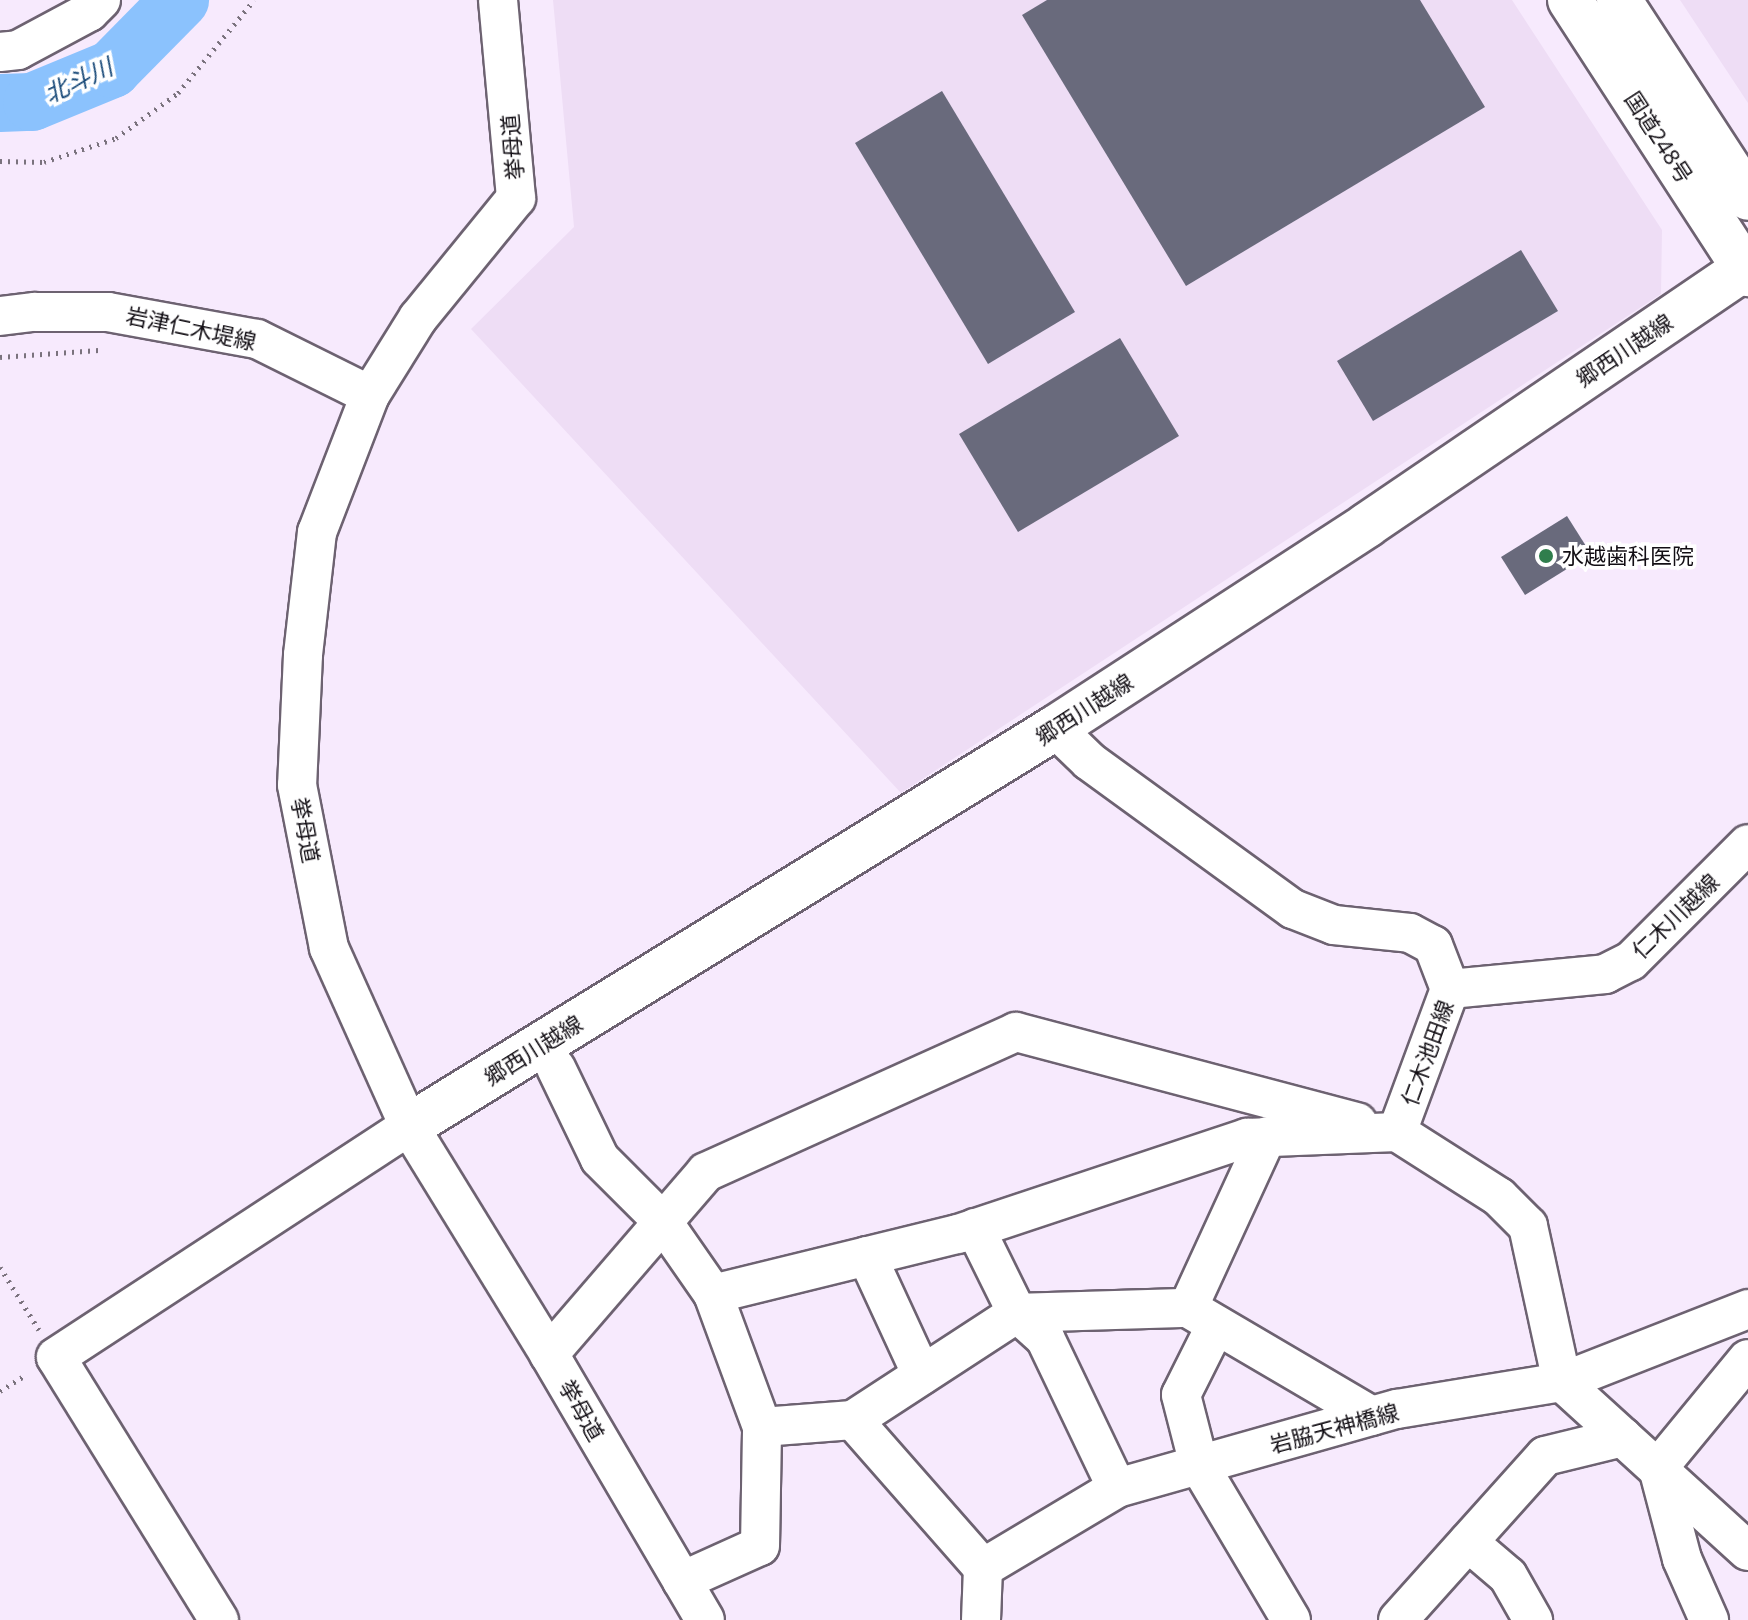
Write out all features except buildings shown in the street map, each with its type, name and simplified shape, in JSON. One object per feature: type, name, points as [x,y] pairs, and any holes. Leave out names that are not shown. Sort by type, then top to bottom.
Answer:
[{"type":"main road","name":"国道248号","points":[[1570,0],[1747,269]]},
{"type":"main road","name":"国道248号","points":[[1619,0],[1748,198]]},
{"type":"main road","name":"郷西川越線","points":[[409,1126],[1055,728],[1367,525],[1747,269]]},
{"type":"street","points":[[0,52],[18,50],[89,12],[101,0]]},
{"type":"street","name":"挙母道","points":[[498,0],[516,198],[418,318],[370,395],[317,532],[303,655],[297,785],[329,948],[409,1126],[549,1354],[705,1620]]},
{"type":"street","name":"岩津仁木堤線","points":[[0,316],[35,312],[108,312],[257,339],[370,395]]},
{"type":"street","name":"仁木池田線","points":[[1055,728],[1089,761],[1293,909],[1334,925],[1410,933],[1433,945],[1450,989],[1397,1132],[1499,1197],[1528,1226],[1562,1382]]},
{"type":"street","name":"仁木川越線","points":[[1450,989],[1605,974],[1631,961],[1748,844]]},
{"type":"street","points":[[549,1354],[706,1172],[1016,1032],[1397,1132]]},
{"type":"street","points":[[556,1068],[600,1159],[663,1222],[713,1294],[762,1427],[760,1546],[682,1581]]},
{"type":"street","points":[[219,1620],[56,1357],[409,1126]]},
{"type":"street","points":[[713,1294],[975,1228],[1247,1138],[1397,1132]]},
{"type":"street","points":[[1267,1136],[1202,1317],[1181,1395],[1199,1465],[1291,1620]]},
{"type":"street","points":[[975,1228],[1017,1313],[1045,1338],[1117,1488]]},
{"type":"street","points":[[867,1256],[922,1375]]},
{"type":"street","name":"岩脇天神橋線","points":[[983,1568],[1117,1488],[1372,1416],[1562,1382],[1748,1309]]},
{"type":"street","points":[[762,1427],[853,1420],[1017,1313],[1202,1317],[1372,1416]]},
{"type":"street","points":[[1658,1468],[1748,1359]]},
{"type":"street","points":[[1562,1382],[1748,1551]]},
{"type":"street","points":[[853,1420],[983,1568],[981,1620]]},
{"type":"street","points":[[1398,1620],[1545,1456],[1623,1437]]},
{"type":"street","points":[[1658,1468],[1682,1559],[1709,1620]]},
{"type":"street","points":[[1468,1542],[1508,1576],[1533,1620]]},
{"type":"path","points":[[0,161],[44,162],[116,138],[178,93],[254,0]]},
{"type":"path","points":[[0,1267],[56,1357]]},
{"type":"shaded area","points":[[553,0],[1512,0],[1662,230],[1661,294],[901,793],[471,329],[574,227]]},
{"type":"shaded area","points":[[1680,0],[1748,0],[1748,103]]},
{"type":"waterway","name":"北斗川","points":[[0,103],[32,102],[112,69],[180,0]]},
{"type":"place","name":"水越歯科医院","points":[[1546,556]]}]
